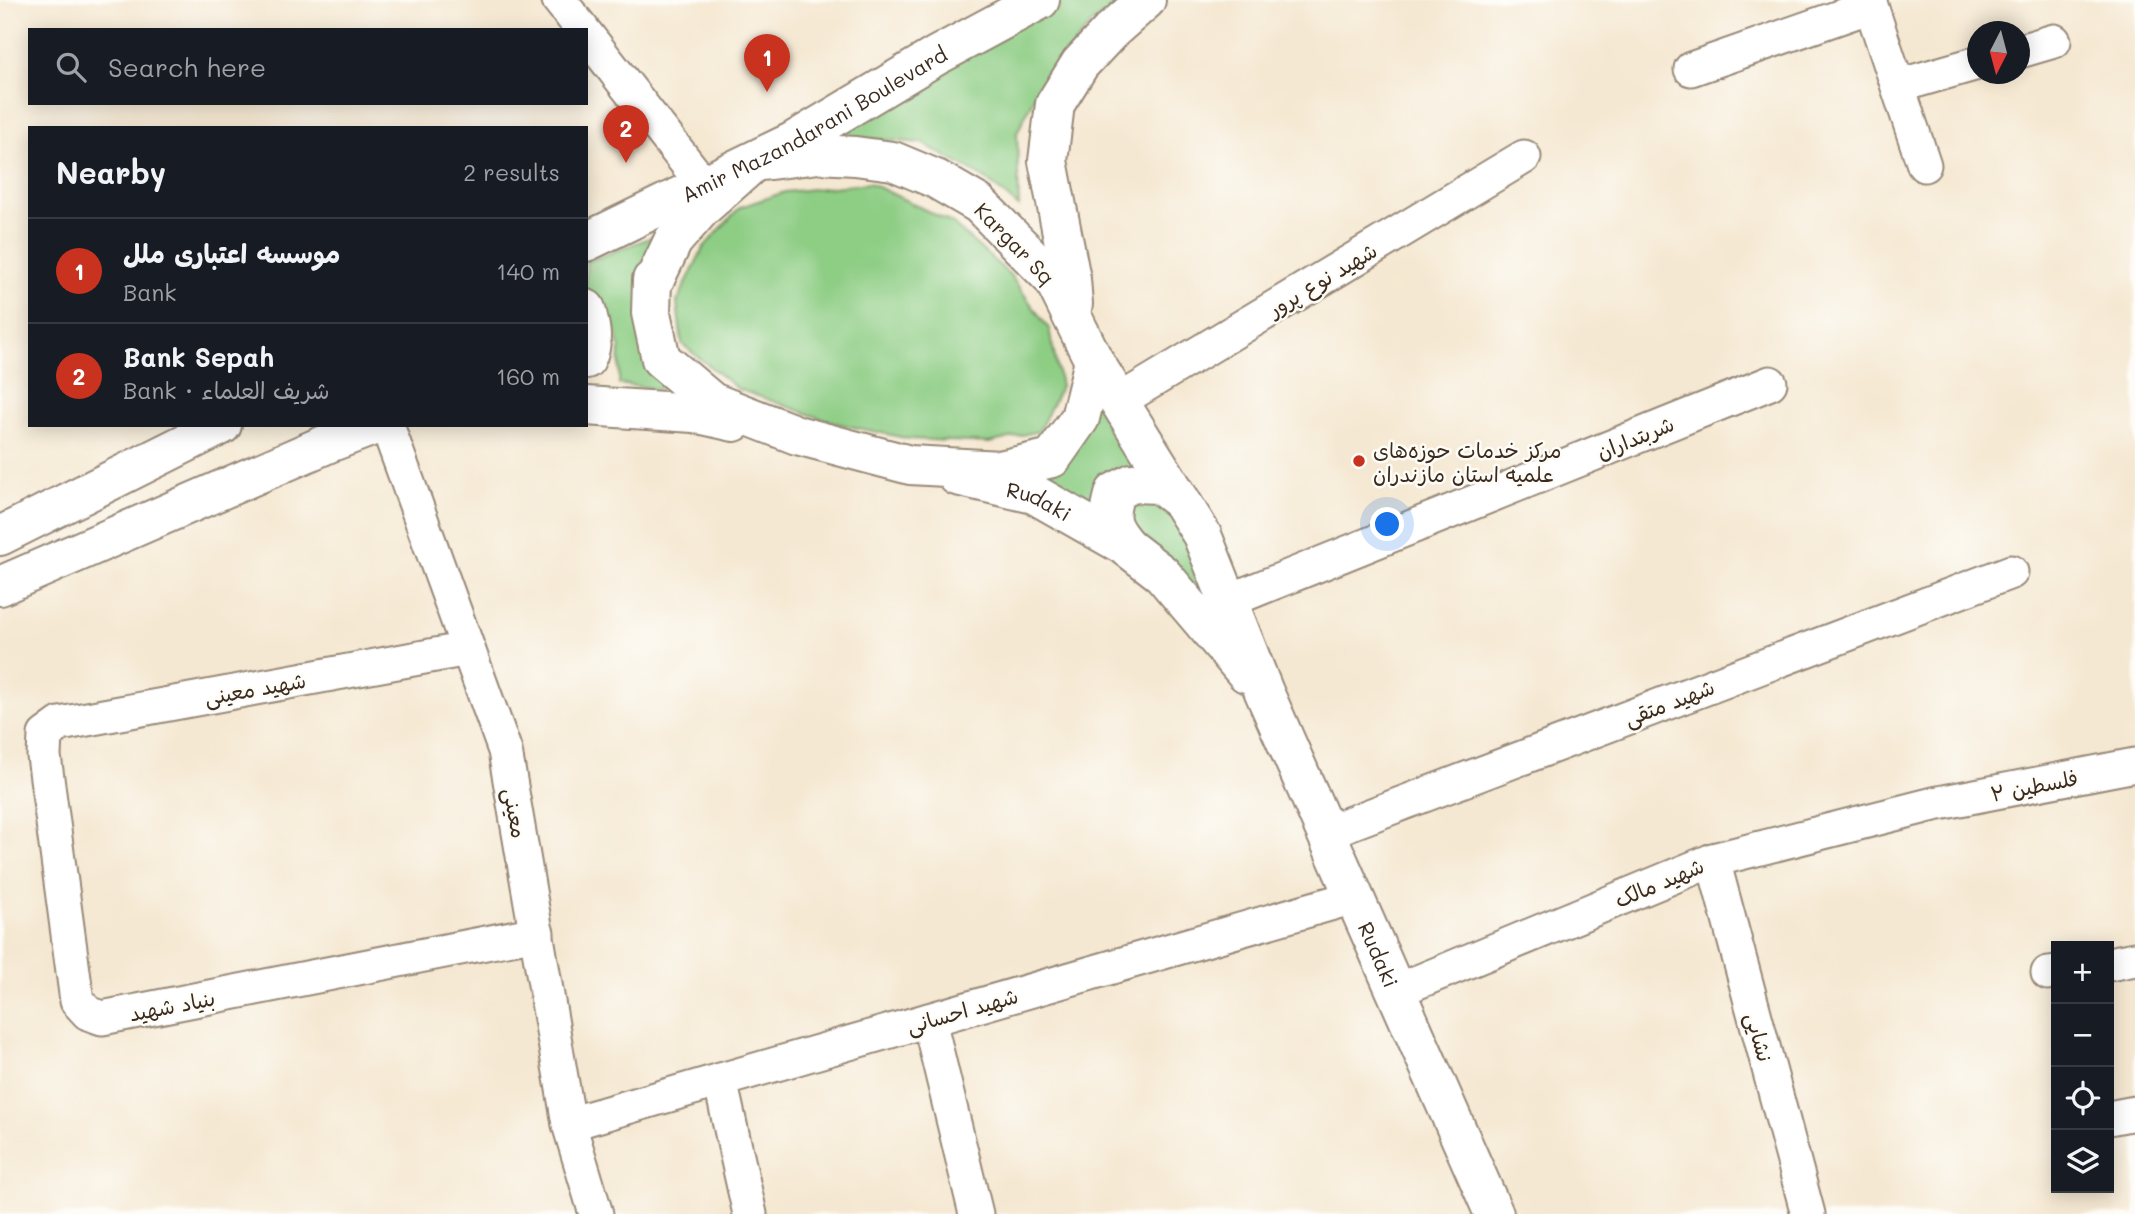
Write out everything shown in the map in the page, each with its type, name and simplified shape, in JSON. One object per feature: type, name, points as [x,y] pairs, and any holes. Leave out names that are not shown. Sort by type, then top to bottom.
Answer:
[{"type":"main road","name":"Amir Mazandarani Boulevard","points":[[588,241],[793,142],[936,56],[1040,0]]},
{"type":"main road","points":[[1075,320],[1071,279],[1048,161],[1055,104],[1080,64],[1111,31],[1146,0]]},
{"type":"main road","name":"Kargar Sq","points":[[754,162],[819,154],[855,156],[893,161],[936,178],[979,204],[1054,280],[1094,361]]},
{"type":"main road","points":[[754,162],[702,208],[673,242],[652,280],[651,313],[661,359],[671,368],[712,401],[797,435]]},
{"type":"main road","points":[[588,317],[591,350],[588,355]]},
{"type":"main road","points":[[588,406],[694,414],[797,435],[910,465],[1000,470],[1052,458],[1080,418],[1094,361]]},
{"type":"main road","name":"Rudaki","points":[[1094,361],[1202,535],[1264,692],[1494,1214]]},
{"type":"main road","points":[[0,536],[218,427]]},
{"type":"main road","points":[[0,586],[371,427]]},
{"type":"main road","name":"Rudaki","points":[[910,465],[1034,494],[1127,547],[1162,574],[1264,692]]},
{"type":"main road","points":[[1127,547],[1113,531],[1109,513],[1115,492],[1132,483],[1159,484],[1181,501]]},
{"type":"street","points":[[559,0],[581,28]]},
{"type":"street","points":[[1691,69],[1870,3],[1924,164]]},
{"type":"street","points":[[588,37],[703,184]]},
{"type":"street","points":[[2030,48],[2054,41]]},
{"type":"street","points":[[1898,86],[1967,66]]},
{"type":"street","name":"شهید نوع پرور","points":[[1119,401],[1524,157]]},
{"type":"street","name":"شربتداران","points":[[1228,601],[1770,383]]},
{"type":"street","name":"معینی","points":[[388,427],[505,751],[569,1124],[596,1214]]},
{"type":"street","name":"شهید متقی","points":[[1327,832],[2011,572]]},
{"type":"street","name":"شهید معینی","points":[[45,735],[60,724],[468,649]]},
{"type":"street","name":"بنیاد شهید","points":[[45,735],[44,756],[77,1001],[88,1013],[102,1018],[537,933]]},
{"type":"street","name":"فلسطین ۲","points":[[1934,804],[2135,765]]},
{"type":"street","name":"شهید مالک","points":[[1396,991],[1713,860],[1934,804]]},
{"type":"street","name":"نشایی","points":[[1713,860],[1808,1214]]},
{"type":"street","name":"شهید احسانی","points":[[569,1124],[1354,897]]},
{"type":"street","points":[[2114,963],[2135,960]]},
{"type":"street","points":[[929,1020],[976,1214]]},
{"type":"street","points":[[720,1080],[750,1214]]},
{"type":"street","points":[[2114,1117],[2135,1113]]},
{"type":"green space","points":[[1062,0],[1122,0],[1091,24],[1036,93],[1017,133],[1019,207],[986,179],[922,143],[825,135]]},
{"type":"green space","points":[[870,183],[952,223],[1010,275],[1049,329],[1061,386],[1039,431],[989,443],[910,439],[834,423],[738,389],[682,344],[677,302],[703,248],[740,207],[785,192]]},
{"type":"green space","points":[[658,235],[675,391],[619,384],[620,348],[613,322],[588,299],[588,261]]},
{"type":"green space","points":[[1100,396],[1150,473],[1096,516],[1020,476]]},
{"type":"green space","points":[[1153,495],[1178,518],[1231,638],[1131,537],[1124,502]]},
{"type":"place","name":"موسسه اعتباری ملل","points":[[767,92]]},
{"type":"place","name":"Bank Sepah","points":[[626,163]]},
{"type":"place","name":"مرکز خدمات حوزه‌های علمیه استان مازندران","points":[[1359,461]]}]
